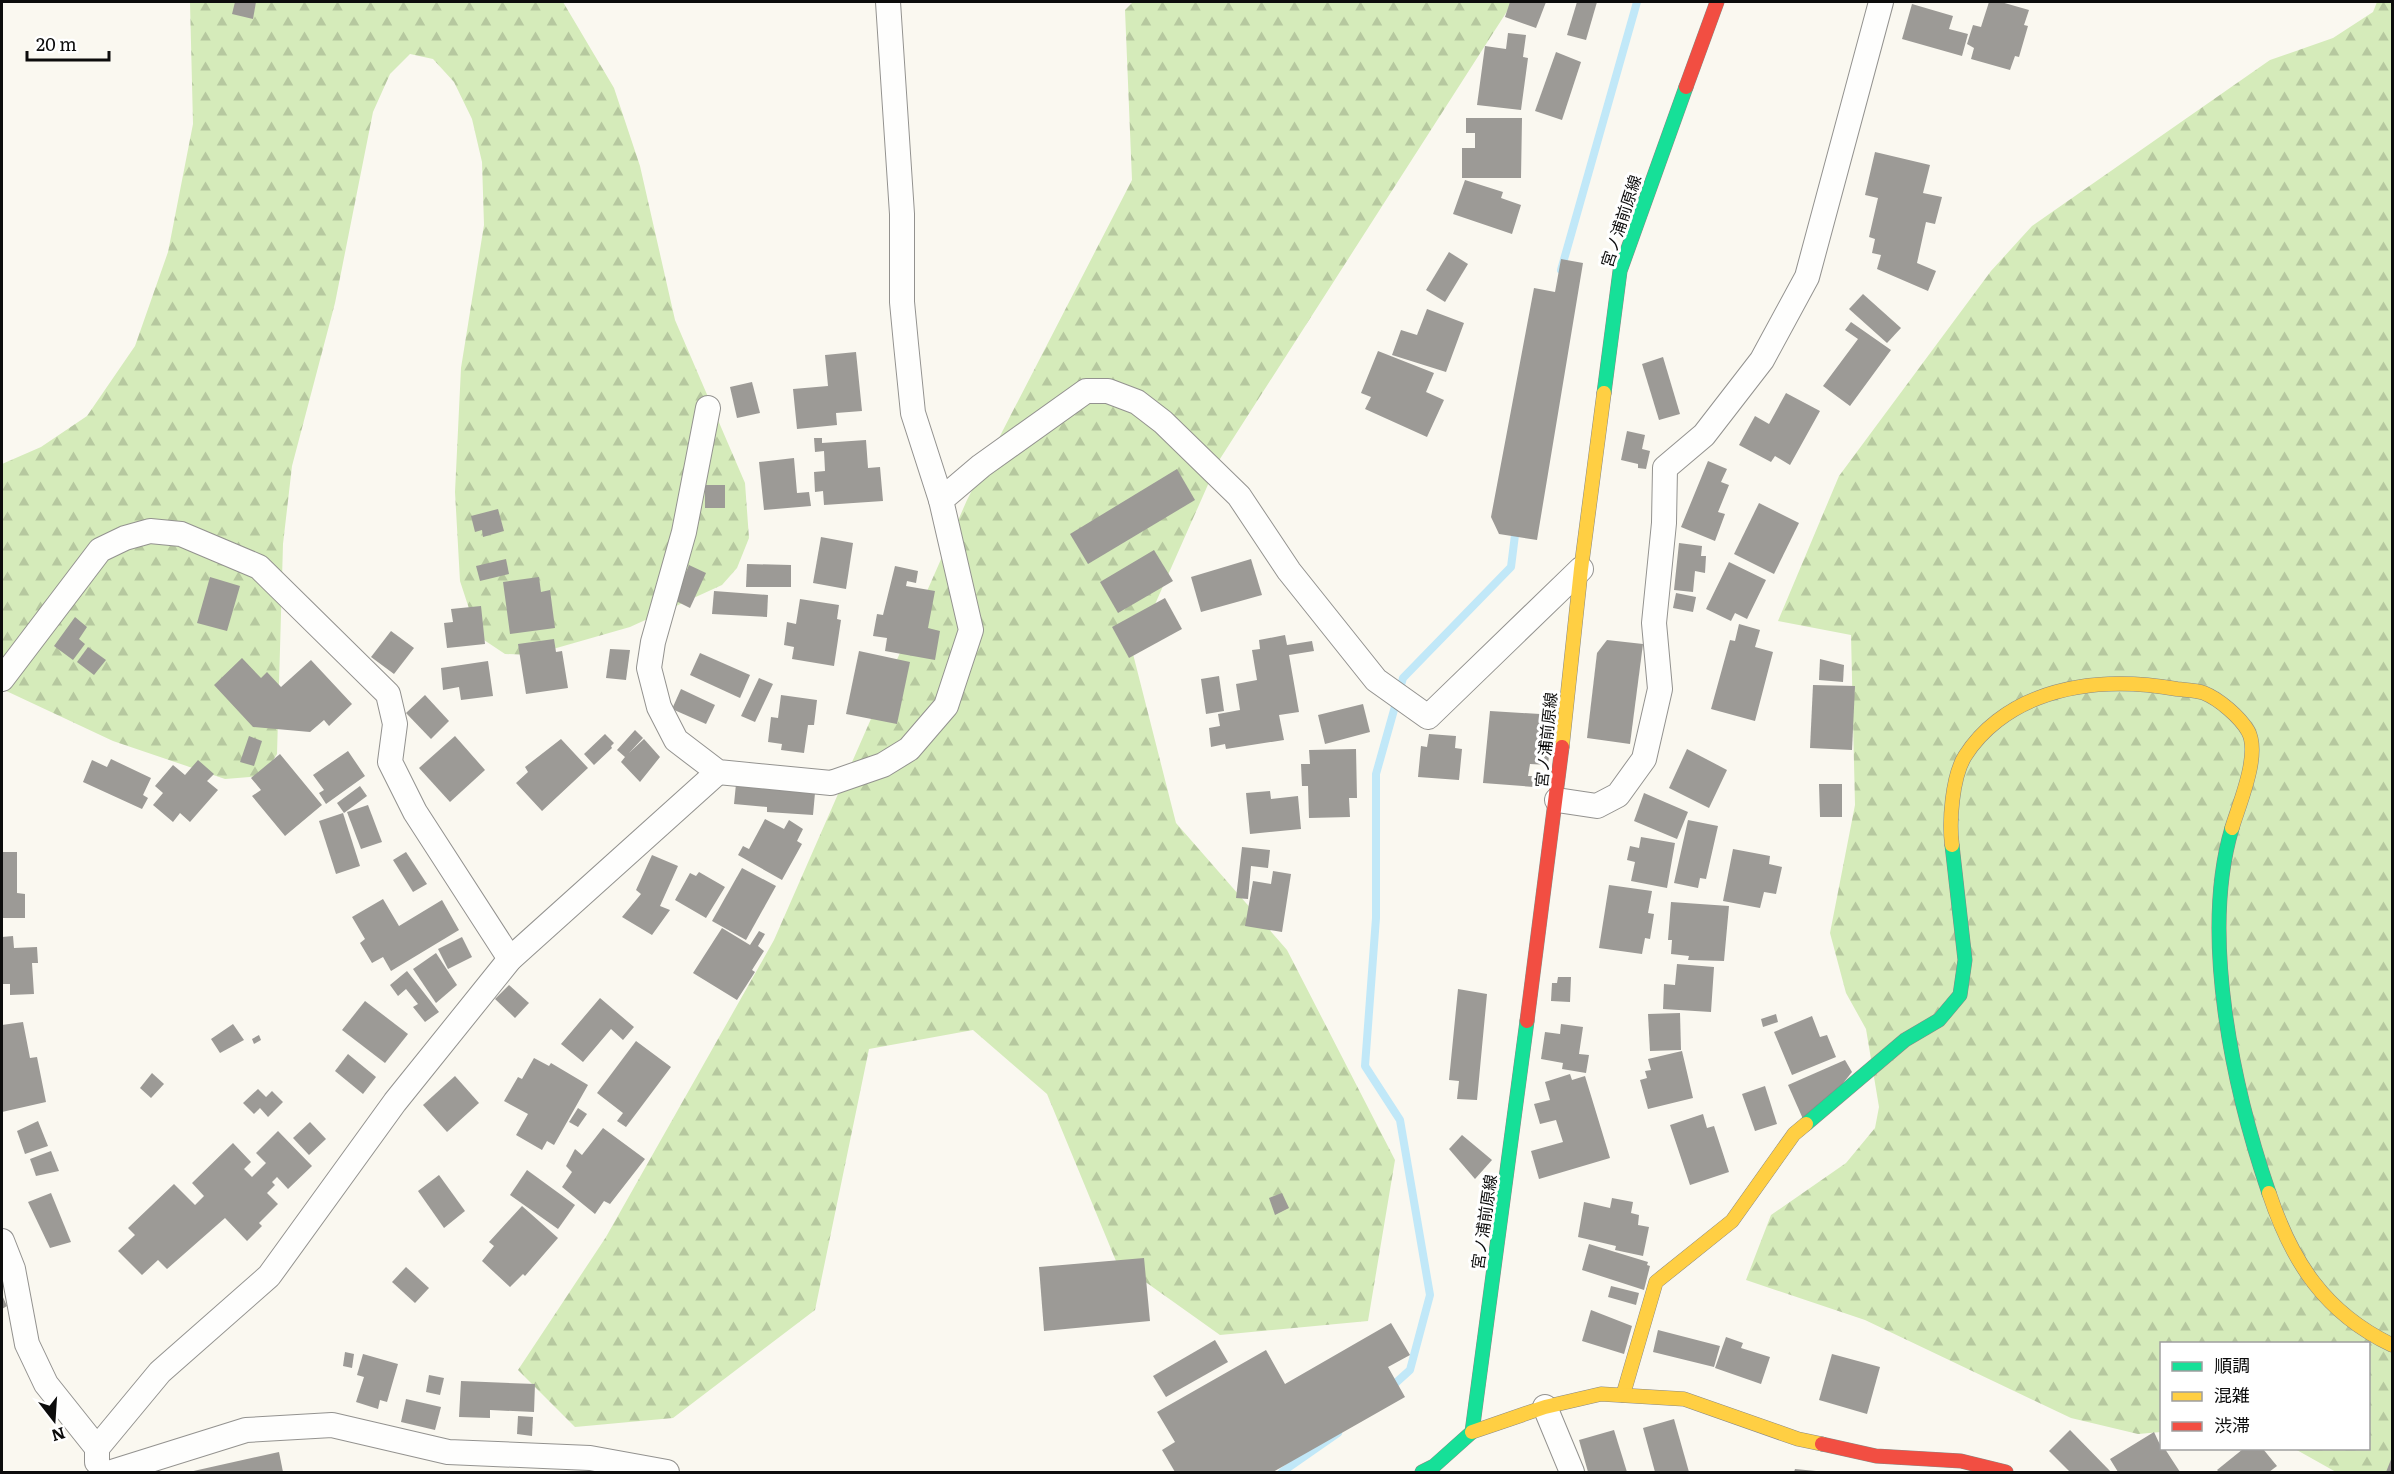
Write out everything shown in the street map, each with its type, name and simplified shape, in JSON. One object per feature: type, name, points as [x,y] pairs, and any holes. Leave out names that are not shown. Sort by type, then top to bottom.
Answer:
[{"type":"street","points":[[708,408],[684,532],[653,642],[650,668],[659,707],[676,740],[718,772],[831,783],[883,765],[909,749],[946,706],[971,630],[941,500],[913,413],[902,302],[902,214],[888,2]]},
{"type":"street","name":"宮ノ浦前原線","points":[[1472,1432],[1557,800],[1581,569],[1620,271],[1717,2]]},
{"type":"street","points":[[1557,800],[1597,806],[1618,795],[1644,759],[1660,689],[1654,623],[1664,523],[1665,468],[1704,435],[1762,360],[1807,277],[1881,2]]},
{"type":"street","points":[[941,500],[981,466],[1086,391],[1108,391],[1137,402],[1163,422],[1239,496],[1289,571],[1376,680],[1428,717],[1581,569]]},
{"type":"street","points":[[2,679],[100,550],[125,538],[150,531],[182,534],[259,567],[388,694],[395,724],[390,762],[415,812],[510,959]]},
{"type":"street","points":[[1623,1395],[1656,1282],[1732,1221],[1794,1134],[1905,1040],[1939,1020],[1960,995],[1965,960],[1951,836],[1954,792],[1964,759],[1983,734],[2004,715],[2038,698],[2067,689],[2134,682],[2204,693],[2228,709],[2249,732],[2252,760],[2226,848],[2220,902],[2222,994],[2236,1076],[2257,1158],[2277,1217],[2302,1269],[2343,1315],[2365,1332],[2392,1345]]},
{"type":"street","points":[[97,1448],[160,1372],[269,1276],[395,1102],[510,959],[718,772]]},
{"type":"street","points":[[2,1241],[13,1269],[27,1344],[46,1384],[97,1448],[97,1473]]},
{"type":"street","points":[[1422,1473],[1434,1466],[1472,1432],[1545,1407],[1601,1394],[1684,1399],[1798,1439],[1876,1456],[1961,1461],[2006,1473]]},
{"type":"street","points":[[1545,1407],[1572,1473]]},
{"type":"street","points":[[112,1473],[246,1430],[332,1425],[448,1452],[590,1458],[667,1473]]},
{"type":"green space","points":[[190,2],[563,2],[614,88],[640,166],[675,320],[745,483],[749,538],[737,568],[722,585],[630,627],[532,655],[505,654],[478,636],[460,581],[455,492],[461,368],[484,225],[482,162],[472,119],[454,82],[433,59],[410,54],[390,74],[373,112],[335,303],[292,466],[283,544],[277,754],[263,776],[225,779],[113,741],[2,689],[2,464],[41,447],[87,416],[135,346],[168,252],[193,124]]},
{"type":"green space","points":[[1133,2],[1513,2],[1218,462],[1133,654],[1176,823],[1287,950],[1395,1160],[1368,1321],[1220,1335],[1116,1261],[1047,1094],[973,1030],[869,1049],[815,1310],[673,1418],[575,1427],[518,1370],[606,1237],[774,940],[967,500],[1132,180],[1125,10]]},
{"type":"green space","points":[[2377,2],[2392,2],[2392,1472],[2336,1472],[2297,1450],[2370,1450],[2370,1342],[2160,1342],[2160,1432],[2138,1434],[2071,1418],[1865,1320],[1746,1280],[1771,1215],[1846,1163],[1875,1128],[1879,1107],[1866,1029],[1846,993],[1830,933],[1855,805],[1851,635],[1778,621],[1839,476],[1991,271],[2032,226],[2270,60],[2333,38],[2373,12]]},
{"type":"building","points":[[235,2],[256,2],[253,19],[232,14]]},
{"type":"building","points":[[1510,2],[1546,2],[1536,28],[1505,17]]},
{"type":"building","points":[[1577,2],[1597,2],[1586,40],[1567,35]]},
{"type":"building","points":[[1989,2],[2001,2],[2029,10],[2024,25],[2028,26],[2019,57],[2015,56],[2010,70],[1971,59],[1974,48],[1967,44],[1973,25],[1981,27]]},
{"type":"building","points":[[1912,4],[1953,16],[1949,29],[1968,34],[1962,56],[1902,39]]},
{"type":"building","points":[[1508,33],[1526,35],[1523,57],[1528,58],[1521,110],[1477,105],[1485,46],[1506,49]]},
{"type":"building","points":[[1556,52],[1581,62],[1562,120],[1535,111]]},
{"type":"building","points":[[1466,118],[1522,118],[1521,178],[1462,178],[1462,148],[1475,148],[1475,133],[1466,133]]},
{"type":"building","points":[[1875,152],[1930,165],[1923,193],[1942,197],[1935,224],[1926,222],[1917,263],[1936,271],[1928,291],[1877,269],[1881,255],[1872,253],[1875,239],[1869,237],[1878,198],[1865,195]]},
{"type":"building","points":[[1465,180],[1503,192],[1501,198],[1521,205],[1512,234],[1453,214]]},
{"type":"building","points":[[1449,252],[1468,264],[1445,302],[1426,290]]},
{"type":"building","points":[[1561,259],[1583,263],[1537,540],[1499,534],[1491,517],[1534,288],[1555,292]]},
{"type":"building","points":[[1863,294],[1901,328],[1887,343],[1849,309]]},
{"type":"building","points":[[1427,309],[1464,323],[1446,372],[1392,355],[1401,330],[1417,335]]},
{"type":"building","points":[[1851,322],[1891,350],[1850,406],[1823,386],[1858,339],[1845,330]]},
{"type":"building","points":[[1378,351],[1434,373],[1426,392],[1444,400],[1427,437],[1365,409],[1371,397],[1361,393]]},
{"type":"building","points":[[856,352],[862,411],[836,413],[837,425],[797,429],[793,389],[828,386],[825,355]]},
{"type":"building","points":[[1663,357],[1680,414],[1659,420],[1642,364]]},
{"type":"building","points":[[752,382],[760,413],[737,418],[730,387]]},
{"type":"building","points":[[1786,393],[1820,411],[1790,465],[1775,456],[1771,462],[1739,445],[1755,416],[1769,424]]},
{"type":"building","points":[[1627,431],[1645,435],[1642,449],[1650,451],[1646,469],[1638,468],[1638,464],[1621,460]]},
{"type":"building","points":[[814,438],[822,438],[822,443],[866,440],[868,468],[880,467],[883,501],[824,505],[823,491],[815,492],[814,472],[825,471],[824,451],[815,452]]},
{"type":"building","points":[[794,458],[797,493],[809,492],[811,506],[764,510],[759,462]]},
{"type":"building","points":[[1708,461],[1727,469],[1721,482],[1729,485],[1718,512],[1725,514],[1715,541],[1681,527]]},
{"type":"building","points":[[1177,469],[1195,500],[1088,564],[1070,534]]},
{"type":"building","points":[[705,485],[725,485],[725,508],[705,508]]},
{"type":"building","points":[[1759,503],[1799,523],[1774,574],[1734,554]]},
{"type":"building","points":[[498,509],[504,531],[483,537],[482,530],[475,532],[471,516]]},
{"type":"building","points":[[821,537],[853,543],[846,589],[813,583]]},
{"type":"building","points":[[1679,543],[1702,546],[1701,556],[1706,556],[1705,573],[1695,571],[1693,592],[1674,590]]},
{"type":"building","points":[[1154,550],[1173,581],[1118,613],[1100,582]]},
{"type":"building","points":[[506,559],[509,574],[480,581],[476,566]]},
{"type":"building","points":[[1251,559],[1262,595],[1201,612],[1191,577]]},
{"type":"building","points":[[1729,562],[1766,580],[1747,619],[1735,613],[1731,621],[1706,609]]},
{"type":"building","points":[[747,564],[791,565],[791,587],[746,587]]},
{"type":"building","points":[[689,565],[706,573],[690,608],[674,600]]},
{"type":"building","points":[[895,566],[918,571],[916,583],[907,581],[906,586],[935,591],[928,628],[940,631],[935,660],[885,651],[887,638],[873,636],[877,614],[883,615]]},
{"type":"building","points":[[210,577],[240,586],[227,631],[197,623]]},
{"type":"building","points":[[539,577],[541,592],[550,590],[555,628],[510,634],[503,582]]},
{"type":"building","points":[[714,591],[768,595],[767,617],[712,614]]},
{"type":"building","points":[[1676,593],[1696,597],[1693,612],[1673,608]]},
{"type":"building","points":[[1165,598],[1182,629],[1129,658],[1112,627]]},
{"type":"building","points":[[800,599],[839,605],[837,619],[841,620],[834,666],[792,659],[794,647],[784,645],[787,622],[796,624]]},
{"type":"building","points":[[481,606],[485,644],[447,648],[444,623],[453,622],[451,609]]},
{"type":"building","points":[[75,617],[87,627],[79,639],[85,644],[73,660],[54,646]]},
{"type":"building","points":[[1739,624],[1760,630],[1755,647],[1773,652],[1755,721],[1711,709],[1730,640],[1735,641]]},
{"type":"building","points":[[391,631],[414,648],[394,674],[371,657]]},
{"type":"building","points":[[1285,635],[1287,645],[1312,641],[1314,651],[1289,655],[1299,712],[1279,715],[1284,740],[1226,749],[1225,744],[1211,747],[1209,728],[1220,726],[1218,714],[1240,710],[1236,684],[1257,680],[1252,650],[1260,649],[1259,640]]},
{"type":"building","points":[[554,639],[556,652],[562,651],[568,688],[526,694],[518,644]]},
{"type":"building","points":[[1607,640],[1643,644],[1630,744],[1587,738],[1597,653]]},
{"type":"building","points":[[88,647],[106,660],[94,675],[77,662]]},
{"type":"building","points":[[610,649],[630,650],[626,680],[606,678]]},
{"type":"building","points":[[859,651],[910,662],[897,724],[846,714]]},
{"type":"building","points":[[700,653],[750,675],[740,698],[690,675]]},
{"type":"building","points":[[242,658],[261,678],[267,672],[281,687],[311,660],[352,704],[329,726],[324,720],[310,732],[253,727],[214,685]]},
{"type":"building","points":[[1820,659],[1844,665],[1843,682],[1819,680]]},
{"type":"building","points":[[488,661],[493,696],[461,700],[459,687],[443,690],[441,668]]},
{"type":"building","points":[[1219,676],[1224,711],[1206,714],[1201,679]]},
{"type":"building","points":[[759,678],[773,684],[755,722],[741,716]]},
{"type":"building","points":[[1813,685],[1855,686],[1852,750],[1810,748]]},
{"type":"building","points":[[681,689],[715,705],[706,724],[672,709]]},
{"type":"building","points":[[425,695],[449,721],[431,739],[406,713]]},
{"type":"building","points":[[781,695],[817,700],[814,725],[808,725],[804,753],[781,750],[782,744],[768,742],[771,717],[778,718]]},
{"type":"building","points":[[1363,704],[1370,732],[1325,744],[1318,715]]},
{"type":"building","points":[[1490,711],[1540,714],[1540,737],[1551,738],[1548,765],[1530,764],[1528,776],[1534,776],[1534,787],[1483,783]]},
{"type":"building","points":[[635,730],[643,738],[629,753],[644,739],[660,757],[640,782],[621,762],[625,757],[617,750]]},
{"type":"building","points":[[605,734],[614,743],[612,748],[594,765],[584,754]]},
{"type":"building","points":[[1429,734],[1456,736],[1455,748],[1462,749],[1459,780],[1418,777],[1421,746],[1427,747]]},
{"type":"building","points":[[249,736],[262,741],[254,766],[240,762]]},
{"type":"building","points":[[455,736],[485,770],[450,802],[419,768]]},
{"type":"building","points":[[561,739],[588,768],[542,811],[516,783],[528,772],[525,767]]},
{"type":"building","points":[[1356,749],[1357,798],[1349,798],[1350,817],[1309,818],[1308,786],[1302,786],[1301,764],[1310,764],[1309,750]]},
{"type":"building","points":[[1687,749],[1727,770],[1709,808],[1669,788]]},
{"type":"building","points":[[348,751],[365,776],[326,804],[319,793],[324,790],[313,775]]},
{"type":"building","points":[[280,754],[322,805],[285,836],[252,796],[261,790],[251,778]]},
{"type":"building","points":[[111,759],[151,778],[143,795],[148,798],[142,809],[83,782],[92,760],[107,767]]},
{"type":"building","points":[[198,760],[214,774],[207,781],[218,790],[190,822],[180,813],[173,822],[153,805],[163,793],[155,786],[173,765],[185,775]]},
{"type":"building","points":[[736,784],[815,793],[813,815],[767,812],[767,807],[734,804]]},
{"type":"building","points":[[1819,784],[1842,784],[1842,817],[1820,817]]},
{"type":"building","points":[[360,786],[367,796],[344,813],[337,803]]},
{"type":"building","points":[[1270,791],[1271,799],[1298,796],[1301,829],[1250,834],[1246,793]]},
{"type":"building","points":[[1644,793],[1688,812],[1677,839],[1634,821]]},
{"type":"building","points":[[368,805],[382,842],[361,849],[347,812]]},
{"type":"building","points":[[343,813],[360,866],[336,874],[319,821]]},
{"type":"building","points":[[765,819],[784,829],[789,820],[803,829],[797,841],[802,844],[782,880],[738,855],[743,846],[749,849]]},
{"type":"building","points":[[1688,820],[1718,826],[1706,879],[1700,878],[1698,888],[1674,883]]},
{"type":"building","points":[[1641,837],[1675,843],[1667,888],[1631,881],[1635,862],[1627,860],[1630,846],[1639,848]]},
{"type":"building","points":[[1242,847],[1270,850],[1268,868],[1251,866],[1248,899],[1236,898]]},
{"type":"building","points":[[1733,849],[1770,856],[1769,864],[1782,867],[1776,894],[1764,892],[1760,908],[1723,901]]},
{"type":"building","points":[[2,852],[17,852],[17,893],[25,894],[25,918],[2,918]]},
{"type":"building","points":[[406,852],[427,884],[413,892],[393,860]]},
{"type":"building","points":[[652,855],[678,866],[660,906],[670,910],[652,935],[622,917],[641,894],[636,890]]},
{"type":"building","points":[[742,868],[776,886],[746,940],[712,921]]},
{"type":"building","points":[[1273,871],[1291,874],[1282,932],[1245,926],[1253,881],[1271,884]]},
{"type":"building","points":[[699,872],[725,887],[706,918],[675,900],[690,873],[696,876]]},
{"type":"building","points":[[1609,885],[1652,891],[1648,913],[1654,914],[1650,939],[1645,938],[1642,954],[1599,948]]},
{"type":"building","points":[[383,899],[399,926],[442,900],[459,930],[391,971],[383,957],[372,963],[360,943],[365,939],[352,917]]},
{"type":"building","points":[[1671,902],[1729,906],[1724,961],[1688,960],[1689,956],[1671,954],[1672,940],[1668,940]]},
{"type":"building","points":[[722,928],[750,945],[759,931],[765,934],[758,946],[764,951],[752,970],[755,972],[737,1000],[693,973]]},
{"type":"building","points":[[13,936],[14,948],[37,947],[38,963],[32,963],[34,994],[10,995],[10,984],[2,984],[2,937]]},
{"type":"building","points":[[462,937],[472,957],[448,969],[438,949]]},
{"type":"building","points":[[436,953],[457,985],[436,1003],[413,969]]},
{"type":"building","points":[[1677,964],[1714,967],[1711,1012],[1663,1009],[1664,984],[1675,985]]},
{"type":"building","points":[[407,971],[439,1012],[425,1022],[413,1007],[418,1004],[406,989],[398,996],[390,985]]},
{"type":"building","points":[[1558,977],[1571,977],[1570,1002],[1551,1001],[1552,983],[1557,983]]},
{"type":"building","points":[[509,985],[529,1003],[515,1018],[495,999]]},
{"type":"building","points":[[1458,989],[1487,994],[1477,1100],[1457,1099],[1459,1081],[1449,1080]]},
{"type":"building","points":[[600,998],[634,1027],[623,1040],[611,1029],[583,1062],[561,1044]]},
{"type":"building","points":[[365,1001],[408,1034],[385,1063],[342,1030]]},
{"type":"building","points":[[1680,1013],[1681,1050],[1650,1051],[1648,1014]]},
{"type":"building","points":[[1776,1014],[1778,1022],[1763,1027],[1761,1019]]},
{"type":"building","points":[[1812,1016],[1820,1037],[1827,1035],[1836,1057],[1792,1075],[1774,1032]]},
{"type":"building","points":[[23,1022],[30,1058],[37,1057],[46,1102],[2,1112],[2,1025]]},
{"type":"building","points":[[233,1024],[244,1040],[220,1053],[211,1039]]},
{"type":"building","points":[[1561,1024],[1583,1027],[1579,1054],[1589,1055],[1586,1073],[1562,1069],[1563,1063],[1541,1059],[1545,1032],[1560,1034]]},
{"type":"building","points":[[259,1035],[261,1040],[254,1044],[252,1039]]},
{"type":"building","points":[[636,1041],[671,1067],[626,1127],[617,1121],[623,1113],[597,1093]]},
{"type":"building","points":[[1682,1051],[1693,1098],[1648,1109],[1640,1080],[1647,1078],[1645,1071],[1651,1070],[1648,1059]]},
{"type":"building","points":[[348,1054],[376,1077],[363,1094],[335,1071]]},
{"type":"building","points":[[534,1058],[549,1066],[551,1063],[588,1085],[554,1145],[547,1141],[542,1150],[516,1135],[528,1114],[504,1101],[518,1077],[522,1079]]},
{"type":"building","points":[[1845,1060],[1852,1072],[1807,1128],[1788,1085]]},
{"type":"building","points":[[152,1073],[164,1084],[151,1098],[140,1088]]},
{"type":"building","points":[[1570,1074],[1572,1080],[1585,1076],[1610,1158],[1539,1179],[1531,1151],[1563,1142],[1556,1120],[1540,1124],[1534,1104],[1550,1100],[1545,1082]]},
{"type":"building","points":[[455,1076],[479,1103],[447,1132],[423,1105]]},
{"type":"building","points":[[1765,1086],[1777,1124],[1755,1131],[1742,1094]]},
{"type":"building","points":[[258,1089],[266,1097],[272,1091],[283,1102],[268,1117],[260,1108],[254,1114],[243,1103]]},
{"type":"building","points":[[578,1108],[587,1114],[578,1127],[569,1122]]},
{"type":"building","points":[[1703,1114],[1707,1128],[1714,1126],[1729,1172],[1690,1185],[1670,1125]]},
{"type":"building","points":[[38,1121],[48,1146],[25,1154],[17,1131]]},
{"type":"building","points":[[310,1122],[326,1139],[309,1155],[293,1138]]},
{"type":"building","points":[[603,1128],[645,1159],[610,1204],[604,1201],[595,1214],[562,1187],[572,1172],[566,1166],[575,1149],[582,1155]]},
{"type":"building","points":[[278,1131],[312,1166],[288,1189],[277,1177],[272,1182],[275,1185],[267,1193],[278,1204],[259,1223],[262,1226],[247,1241],[225,1218],[167,1269],[158,1260],[142,1275],[118,1251],[135,1235],[128,1228],[174,1184],[195,1205],[204,1196],[192,1183],[233,1143],[251,1162],[244,1169],[252,1177],[266,1163],[256,1153]]},
{"type":"building","points":[[1462,1135],[1492,1160],[1475,1179],[1449,1149]]},
{"type":"building","points":[[51,1151],[59,1171],[36,1176],[30,1159]]},
{"type":"building","points":[[527,1170],[575,1205],[558,1229],[510,1195]]},
{"type":"building","points":[[439,1175],[465,1211],[444,1228],[418,1191]]},
{"type":"building","points":[[51,1193],[71,1242],[50,1248],[28,1202]]},
{"type":"building","points":[[1282,1193],[1289,1208],[1275,1215],[1269,1198]]},
{"type":"building","points":[[1612,1198],[1633,1202],[1631,1213],[1639,1215],[1638,1225],[1649,1227],[1643,1256],[1615,1250],[1616,1246],[1578,1237],[1584,1202],[1610,1208]]},
{"type":"building","points":[[522,1206],[558,1238],[525,1276],[523,1274],[510,1287],[482,1261],[494,1246],[489,1242]]},
{"type":"building","points":[[1589,1244],[1648,1262],[1647,1265],[1650,1266],[1644,1290],[1582,1270]]},
{"type":"building","points":[[1144,1258],[1150,1321],[1044,1331],[1039,1267]]},
{"type":"building","points":[[406,1267],[429,1288],[415,1303],[392,1282]]},
{"type":"building","points":[[1611,1286],[1639,1293],[1636,1305],[1608,1297]]},
{"type":"building","points":[[2,1295],[7,1306],[2,1309]]},
{"type":"building","points":[[1591,1310],[1632,1326],[1624,1354],[1582,1341]]},
{"type":"building","points":[[1391,1323],[1410,1355],[1388,1367],[1405,1397],[1273,1472],[1175,1472],[1162,1450],[1175,1442],[1157,1412],[1266,1350],[1285,1384]]},
{"type":"building","points":[[1658,1330],[1720,1346],[1714,1367],[1653,1352]]},
{"type":"building","points":[[1726,1337],[1743,1343],[1741,1348],[1770,1357],[1761,1384],[1715,1368]]},
{"type":"building","points":[[1215,1340],[1228,1362],[1166,1397],[1153,1376]]},
{"type":"building","points":[[345,1352],[354,1354],[352,1368],[343,1366]]},
{"type":"building","points":[[363,1354],[398,1364],[387,1402],[380,1400],[378,1409],[356,1402],[364,1377],[357,1375]]},
{"type":"building","points":[[1832,1354],[1880,1367],[1867,1414],[1819,1400]]},
{"type":"building","points":[[429,1375],[444,1378],[440,1395],[426,1392]]},
{"type":"building","points":[[461,1381],[535,1384],[534,1412],[490,1410],[490,1418],[459,1417]]},
{"type":"building","points":[[406,1399],[441,1407],[435,1430],[401,1422]]},
{"type":"building","points":[[518,1416],[533,1417],[532,1436],[517,1434]]},
{"type":"building","points":[[1674,1419],[1689,1472],[1655,1472],[1643,1428]]},
{"type":"building","points":[[1614,1430],[1627,1472],[1588,1472],[1579,1440]]},
{"type":"building","points":[[2070,1430],[2111,1472],[2070,1472],[2049,1451]]},
{"type":"building","points":[[2154,1432],[2160,1450],[2166,1450],[2180,1472],[2118,1472],[2110,1459]]},
{"type":"building","points":[[2242,1450],[2264,1450],[2277,1466],[2269,1472],[2219,1472],[2217,1470]]},
{"type":"building","points":[[279,1452],[283,1472],[189,1472]]},
{"type":"building","points":[[2392,1457],[2392,1472],[2386,1472]]},
{"type":"building","points":[[1795,1469],[1816,1471],[1816,1472],[1794,1472]]},
{"type":"waterway","points":[[1561,270],[1637,2]]},
{"type":"waterway","points":[[1389,1389],[1410,1370],[1430,1295],[1400,1120],[1365,1066],[1376,918],[1376,774],[1403,678],[1511,567],[1516,527]]},
{"type":"waterway","points":[[1282,1472],[1338,1433]]},
{"type":"traffic: fast","points":[[1604,393],[1620,271],[1686,87]]},
{"type":"traffic: fast","points":[[2232,828],[2223,870],[2219,915],[2220,963],[2233,1060],[2256,1152],[2269,1193]]},
{"type":"traffic: fast","points":[[1806,1124],[1905,1040],[1939,1020],[1960,995],[1965,960],[1952,845]]},
{"type":"traffic: fast","points":[[1422,1472],[1434,1466],[1472,1432],[1527,1021]]},
{"type":"traffic: slow","points":[[1562,747],[1581,569],[1604,393]]},
{"type":"traffic: slow","points":[[1952,845],[1951,812],[1954,787],[1965,756],[1980,737],[2007,714],[2038,698],[2072,688],[2107,684],[2142,685],[2201,692],[2235,714],[2248,731],[2252,752],[2248,779],[2232,828]]},
{"type":"traffic: slow","points":[[1623,1395],[1656,1282],[1732,1221],[1794,1134],[1806,1124]]},
{"type":"traffic: slow","points":[[2269,1193],[2288,1241],[2314,1283],[2348,1317],[2368,1332],[2392,1345]]},
{"type":"traffic: slow","points":[[1472,1432],[1545,1407],[1601,1394],[1684,1399],[1798,1439],[1822,1444]]},
{"type":"traffic: jam","points":[[1686,87],[1717,2]]},
{"type":"traffic: jam","points":[[1527,1021],[1562,747]]},
{"type":"traffic: jam","points":[[1822,1444],[1876,1456],[1961,1461],[2006,1472]]}]
